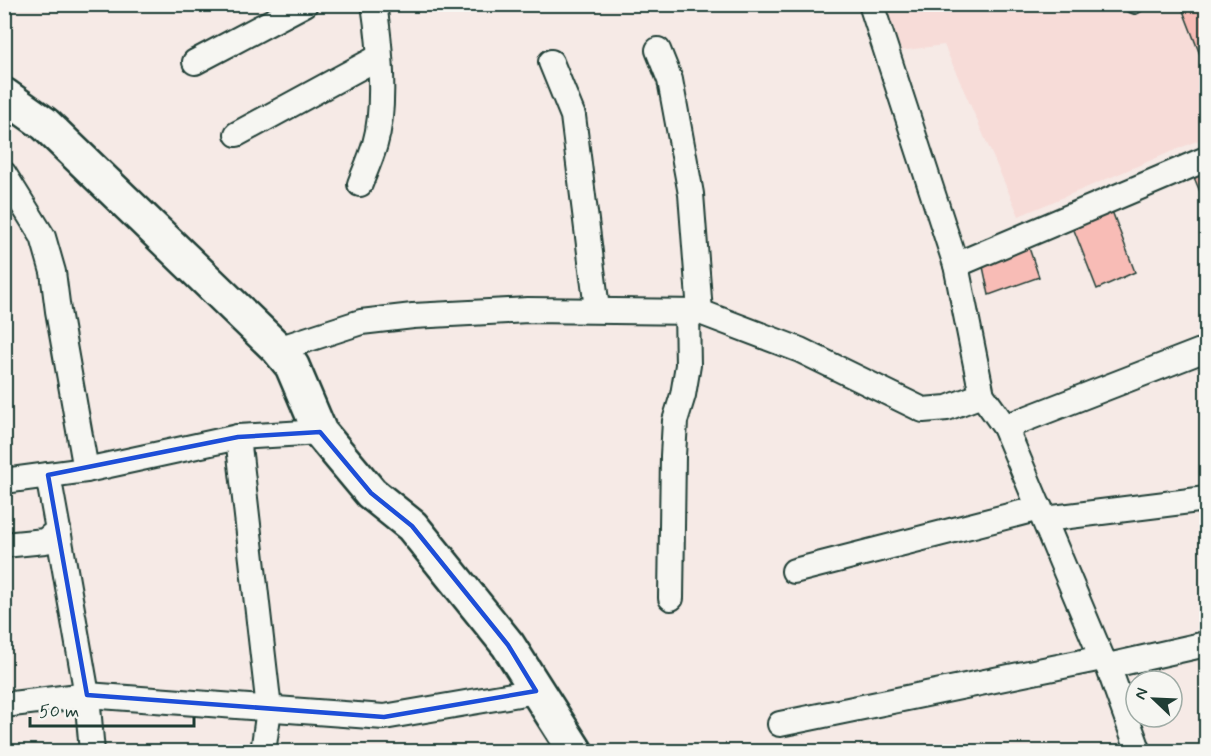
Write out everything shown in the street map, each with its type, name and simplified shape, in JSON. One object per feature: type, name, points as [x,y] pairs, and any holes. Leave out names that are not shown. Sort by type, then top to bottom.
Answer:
[{"type":"street","points":[[195,62],[305,4]]},
{"type":"street","points":[[360,184],[375,142],[380,106],[379,38],[374,4]]},
{"type":"street","points":[[871,4],[956,266],[982,395],[1005,427],[1105,662],[1139,752]]},
{"type":"street","points":[[658,50],[670,80],[691,194],[694,312],[683,395],[675,421],[671,598]]},
{"type":"street","points":[[237,134],[379,57]]},
{"type":"street","points":[[551,62],[573,116],[597,309]]},
{"type":"street","points":[[4,94],[53,132],[279,349],[292,366],[321,432],[370,493],[412,526],[508,645],[576,752]]},
{"type":"street","points":[[956,266],[1206,159]]},
{"type":"street","points":[[4,174],[43,237],[53,272],[86,470]]},
{"type":"street","points":[[279,349],[361,322],[482,311],[597,309],[694,312],[800,350],[923,410],[947,408],[982,395]]},
{"type":"street","points":[[1005,427],[1206,349]]},
{"type":"street","points":[[4,481],[86,470],[238,437],[321,432]]},
{"type":"street","points":[[238,437],[269,709],[262,752]]},
{"type":"street","points":[[48,475],[87,695],[92,752]]},
{"type":"street","points":[[794,571],[1042,513],[1206,499]]},
{"type":"street","points":[[4,545],[45,541],[57,530]]},
{"type":"street","points":[[780,724],[1206,644]]},
{"type":"street","points":[[4,705],[87,695],[384,717],[536,691]]},
{"type":"lane","points":[[1127,4],[1135,7],[1140,4]]},
{"type":"highlighted area","points":[[320,432],[371,493],[412,526],[508,645],[536,691],[384,717],[87,695],[48,475],[238,437]]},
{"type":"shaded area","points":[[880,5],[1206,5],[1206,137],[1019,216],[944,45],[892,52]]},
{"type":"building","points":[[1189,4],[1206,4],[1206,70],[1182,8]]},
{"type":"building","points":[[1206,170],[1206,206],[1193,175]]},
{"type":"building","points":[[1112,211],[1135,272],[1097,289],[1072,225]]},
{"type":"building","points":[[1027,242],[1039,277],[989,295],[982,262]]}]
